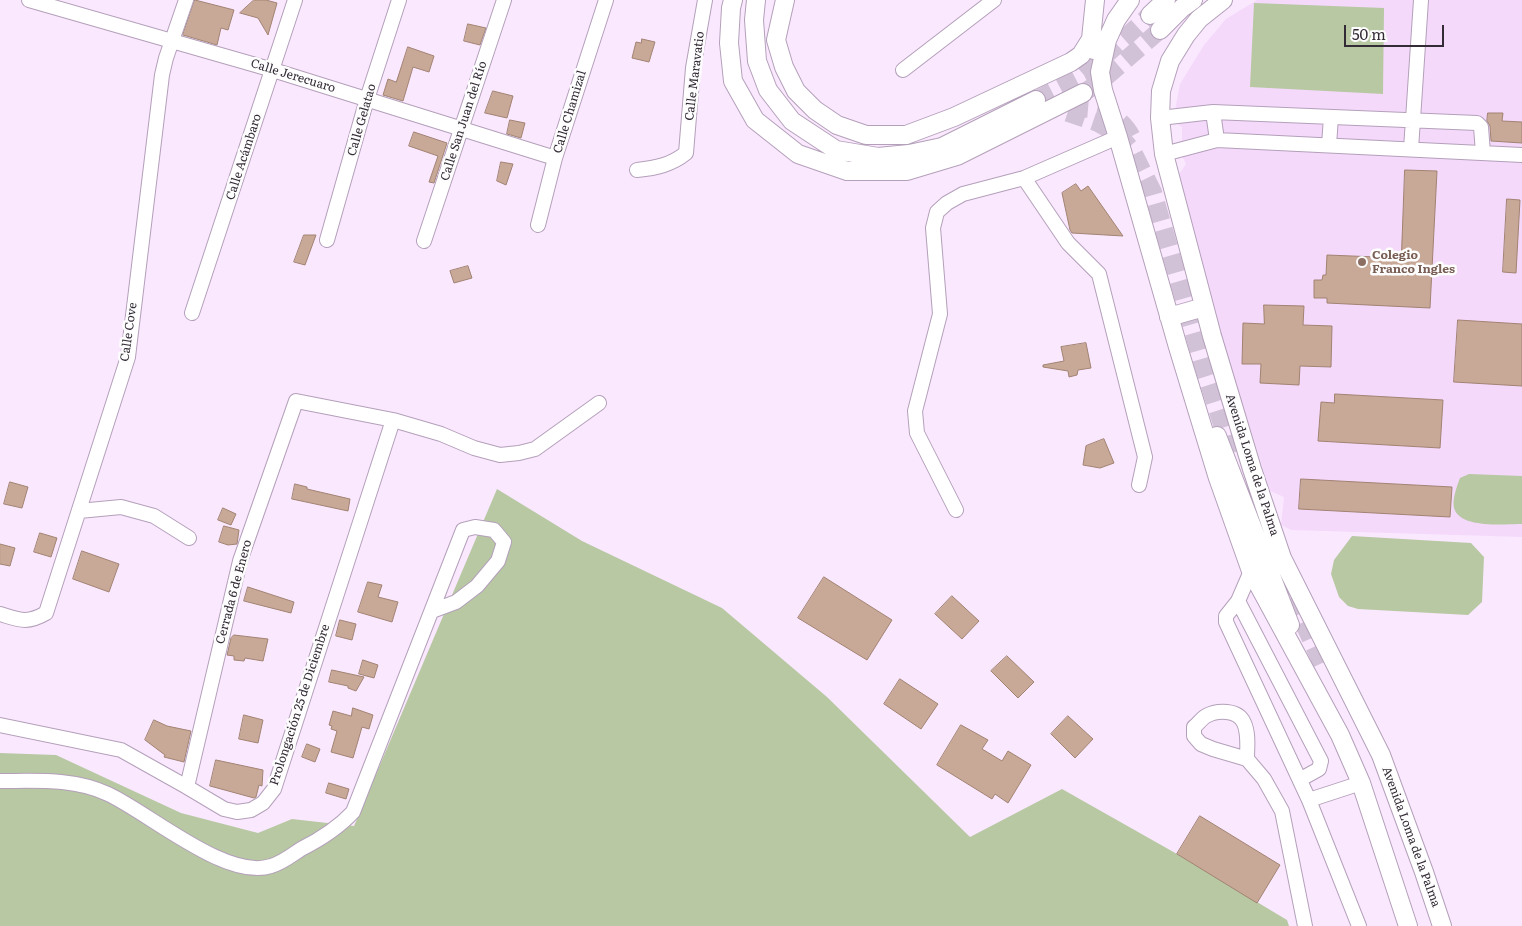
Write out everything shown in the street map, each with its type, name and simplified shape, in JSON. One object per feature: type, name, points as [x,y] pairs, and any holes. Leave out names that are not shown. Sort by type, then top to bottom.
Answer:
[{"type":"main road","points":[[733,0],[730,8],[729,43],[733,82],[755,120],[798,154],[847,171],[907,170],[957,156],[1037,108],[1064,109]]},
{"type":"main road","points":[[756,0],[754,20],[757,61],[768,90],[792,121],[836,150],[878,157],[910,154],[942,147],[1037,108],[1083,93]]},
{"type":"main road","points":[[774,0],[767,36],[770,64],[781,89],[795,108],[817,125],[845,141],[872,147],[901,145],[932,139],[1009,106]]},
{"type":"main road","points":[[785,0],[776,40],[784,67],[796,91],[815,110],[837,125],[866,135],[906,135],[954,117],[1071,62],[1081,55],[1091,39]]},
{"type":"main road","points":[[1095,0],[1091,39],[1103,90],[1218,478],[1252,572],[1340,735],[1361,784],[1408,926]]},
{"type":"main road","points":[[1100,72],[1107,40],[1116,20],[1130,0]]},
{"type":"main road","points":[[1150,15],[1166,0]]},
{"type":"main road","points":[[1160,30],[1182,8],[1194,0]]},
{"type":"main road","name":"Avenida Loma de la Palma","points":[[1223,0],[1199,19],[1186,35],[1170,61],[1161,91],[1160,118],[1164,154],[1204,307],[1252,469],[1282,558],[1381,755],[1442,926]]},
{"type":"main road","points":[[1169,316],[1204,307]]},
{"type":"main road","points":[[1217,436],[1294,635],[1302,666]]},
{"type":"main road","points":[[1324,666],[1350,716],[1424,872]]},
{"type":"street","name":"Calle Jerecuaro","points":[[29,0],[71,6],[173,42],[273,70],[555,158]]},
{"type":"street","name":"Calle Cove","points":[[0,614],[17,619],[33,620],[46,613],[128,357],[162,75],[186,0]]},
{"type":"street","name":"Calle Acámbaro","points":[[192,314],[295,0]]},
{"type":"street","name":"Calle Gelatao","points":[[327,240],[367,99],[399,0]]},
{"type":"street","name":"Calle San Juan del Río","points":[[424,241],[504,0]]},
{"type":"street","name":"Calle Chamizal","points":[[538,225],[555,158],[606,0]]},
{"type":"street","name":"Calle Maravatio","points":[[637,170],[660,168],[676,161],[686,153],[694,68],[705,0]]},
{"type":"street","points":[[903,70],[994,0]]},
{"type":"street","points":[[1411,149],[1421,0]]},
{"type":"street","points":[[1160,118],[1213,112],[1477,123],[1482,127],[1483,153]]},
{"type":"street","points":[[1213,112],[1216,140]]},
{"type":"street","points":[[1329,145],[1331,117]]},
{"type":"street","points":[[956,510],[917,433],[915,410],[940,314],[933,228],[937,212],[947,203],[963,194],[1024,178],[1118,137]]},
{"type":"street","points":[[1164,154],[1216,140],[1522,155]]},
{"type":"street","points":[[1024,178],[1068,243],[1099,274],[1145,457],[1139,485]]},
{"type":"street","name":"Cerrada 6 de Enero","points":[[187,786],[240,561],[296,401],[392,420]]},
{"type":"street","points":[[392,420],[441,434],[474,448],[500,455],[535,449],[599,402]]},
{"type":"street","name":"Prolongación 25 de Diciembre","points":[[0,725],[121,750],[187,786],[224,810],[237,812],[251,810],[263,803],[274,788],[392,420]]},
{"type":"street","points":[[79,511],[121,507],[130,509],[154,516],[189,538]]},
{"type":"street","points":[[0,781],[60,781],[82,784],[109,794],[208,854],[243,868],[271,867],[339,826],[353,812],[432,611],[464,530],[475,527],[494,530],[504,542],[498,561],[477,586],[456,602],[432,611]]},
{"type":"street","points":[[1252,572],[1238,601],[1226,616],[1226,622],[1301,779],[1359,926]]},
{"type":"street","points":[[1238,601],[1320,761],[1319,769],[1301,779]]},
{"type":"street","points":[[1247,759],[1264,780],[1282,811],[1306,926]]},
{"type":"street","points":[[1309,800],[1361,784]]},
{"type":"shaded area","name":"Colegio Franco Ingles","points":[[1257,0],[1522,0],[1522,537],[1291,530],[1281,525],[1284,497],[1270,491],[1225,348],[1178,176],[1186,164],[1176,144],[1182,140],[1182,127],[1173,121],[1180,84],[1204,45],[1226,19]]},
{"type":"green space","points":[[1254,3],[1384,8],[1383,94],[1250,87]]},
{"type":"green space","points":[[1469,474],[1522,476],[1522,524],[1484,524],[1458,515],[1454,508],[1455,493],[1460,478]]},
{"type":"green space","points":[[497,489],[582,541],[722,608],[827,697],[970,837],[1062,789],[1177,854],[1287,920],[1289,926],[0,926],[0,753],[56,755],[181,813],[258,833],[292,819],[354,826]]},
{"type":"green space","points":[[1352,536],[1471,543],[1484,557],[1482,602],[1468,615],[1358,609],[1348,606],[1339,597],[1331,574],[1334,560]]},
{"type":"building","points":[[195,0],[234,10],[228,30],[221,28],[217,45],[183,35]]},
{"type":"building","points":[[254,0],[266,0],[277,3],[268,35],[258,18],[240,13]]},
{"type":"building","points":[[468,24],[486,28],[480,45],[464,41]]},
{"type":"building","points":[[642,39],[655,42],[649,62],[632,58],[636,42],[641,43]]},
{"type":"building","points":[[408,47],[434,56],[429,72],[413,67],[403,101],[383,95],[388,79],[396,82]]},
{"type":"building","points":[[493,91],[513,96],[507,118],[485,113]]},
{"type":"building","points":[[1488,113],[1503,113],[1502,121],[1522,122],[1522,143],[1491,141],[1490,126],[1487,121]]},
{"type":"building","points":[[510,120],[525,123],[521,138],[507,134]]},
{"type":"building","points":[[414,132],[447,143],[434,183],[429,182],[438,156],[409,146]]},
{"type":"building","points":[[501,162],[513,164],[506,185],[497,181]]},
{"type":"building","points":[[1405,170],[1437,171],[1430,308],[1327,303],[1327,298],[1314,298],[1314,280],[1322,280],[1323,275],[1326,275],[1327,255],[1401,258]]},
{"type":"building","points":[[1076,184],[1081,191],[1088,186],[1123,236],[1072,233],[1062,193]]},
{"type":"building","points":[[1507,199],[1520,200],[1516,273],[1503,272]]},
{"type":"building","points":[[304,235],[316,235],[305,265],[294,262]]},
{"type":"building","points":[[468,266],[472,278],[454,283],[450,271]]},
{"type":"building","points":[[1264,305],[1304,306],[1303,325],[1332,326],[1331,367],[1300,366],[1299,385],[1260,383],[1261,364],[1242,364],[1243,323],[1264,324]]},
{"type":"building","points":[[1458,320],[1522,324],[1522,386],[1454,382]]},
{"type":"building","points":[[1086,343],[1091,368],[1078,370],[1077,375],[1069,377],[1068,371],[1043,367],[1043,365],[1064,361],[1061,347]]},
{"type":"building","points":[[1335,394],[1443,400],[1440,448],[1318,441],[1321,402],[1334,403]]},
{"type":"building","points":[[1104,439],[1114,463],[1100,468],[1083,465],[1086,446]]},
{"type":"building","points":[[1301,479],[1452,487],[1450,517],[1299,509]]},
{"type":"building","points":[[10,482],[28,487],[22,508],[4,504]]},
{"type":"building","points":[[295,484],[307,487],[307,489],[350,499],[348,511],[292,499]]},
{"type":"building","points":[[223,508],[236,514],[231,525],[218,520]]},
{"type":"building","points":[[224,526],[239,530],[237,544],[228,545],[219,542]]},
{"type":"building","points":[[40,533],[57,538],[51,557],[34,552]]},
{"type":"building","points":[[0,544],[15,548],[10,566],[0,564]]},
{"type":"building","points":[[82,551],[119,564],[109,592],[73,579]]},
{"type":"building","points":[[824,577],[892,620],[867,660],[798,618]]},
{"type":"building","points":[[368,582],[382,585],[378,597],[398,602],[392,622],[358,612]]},
{"type":"building","points":[[248,587],[294,602],[291,613],[244,601]]},
{"type":"building","points":[[952,596],[979,621],[962,639],[935,614]]},
{"type":"building","points":[[340,620],[356,624],[352,640],[336,636]]},
{"type":"building","points":[[234,635],[268,639],[263,661],[245,658],[244,661],[234,660],[234,656],[227,655],[231,638]]},
{"type":"building","points":[[1007,656],[1034,682],[1018,698],[991,671]]},
{"type":"building","points":[[363,660],[378,665],[374,678],[359,674]]},
{"type":"building","points":[[332,670],[364,677],[356,691],[348,688],[348,686],[329,682]]},
{"type":"building","points":[[900,679],[938,704],[921,729],[884,704]]},
{"type":"building","points":[[353,708],[373,715],[369,729],[362,727],[353,758],[331,752],[337,731],[331,729],[332,726],[329,725],[333,711],[351,716]]},
{"type":"building","points":[[244,715],[263,720],[258,743],[239,739]]},
{"type":"building","points":[[1068,716],[1093,739],[1075,758],[1051,734]]},
{"type":"building","points":[[154,720],[167,726],[191,731],[184,762],[164,757],[165,755],[145,740]]},
{"type":"building","points":[[961,725],[988,740],[982,749],[1002,761],[1008,751],[1031,765],[1008,803],[995,794],[992,799],[937,765]]},
{"type":"building","points":[[307,744],[320,749],[315,762],[302,757]]},
{"type":"building","points":[[216,760],[263,770],[262,786],[259,785],[256,797],[210,786]]},
{"type":"building","points":[[329,783],[349,789],[346,799],[326,793]]},
{"type":"building","points":[[1200,816],[1280,865],[1257,903],[1177,854]]},
{"type":"tunnel","points":[[1036,100],[1084,75],[1150,15]]},
{"type":"tunnel","points":[[1083,93],[1099,83],[1160,30]]},
{"type":"tunnel","points":[[1042,104],[1098,123],[1119,135],[1132,150],[1153,192],[1203,365],[1232,455]]},
{"type":"tunnel","points":[[1070,109],[1091,109],[1110,114],[1124,126],[1135,144]]},
{"type":"tunnel","points":[[1281,573],[1323,666]]},
{"type":"place","name":"Colegio Franco Ingles","points":[[1362,262]]}]
